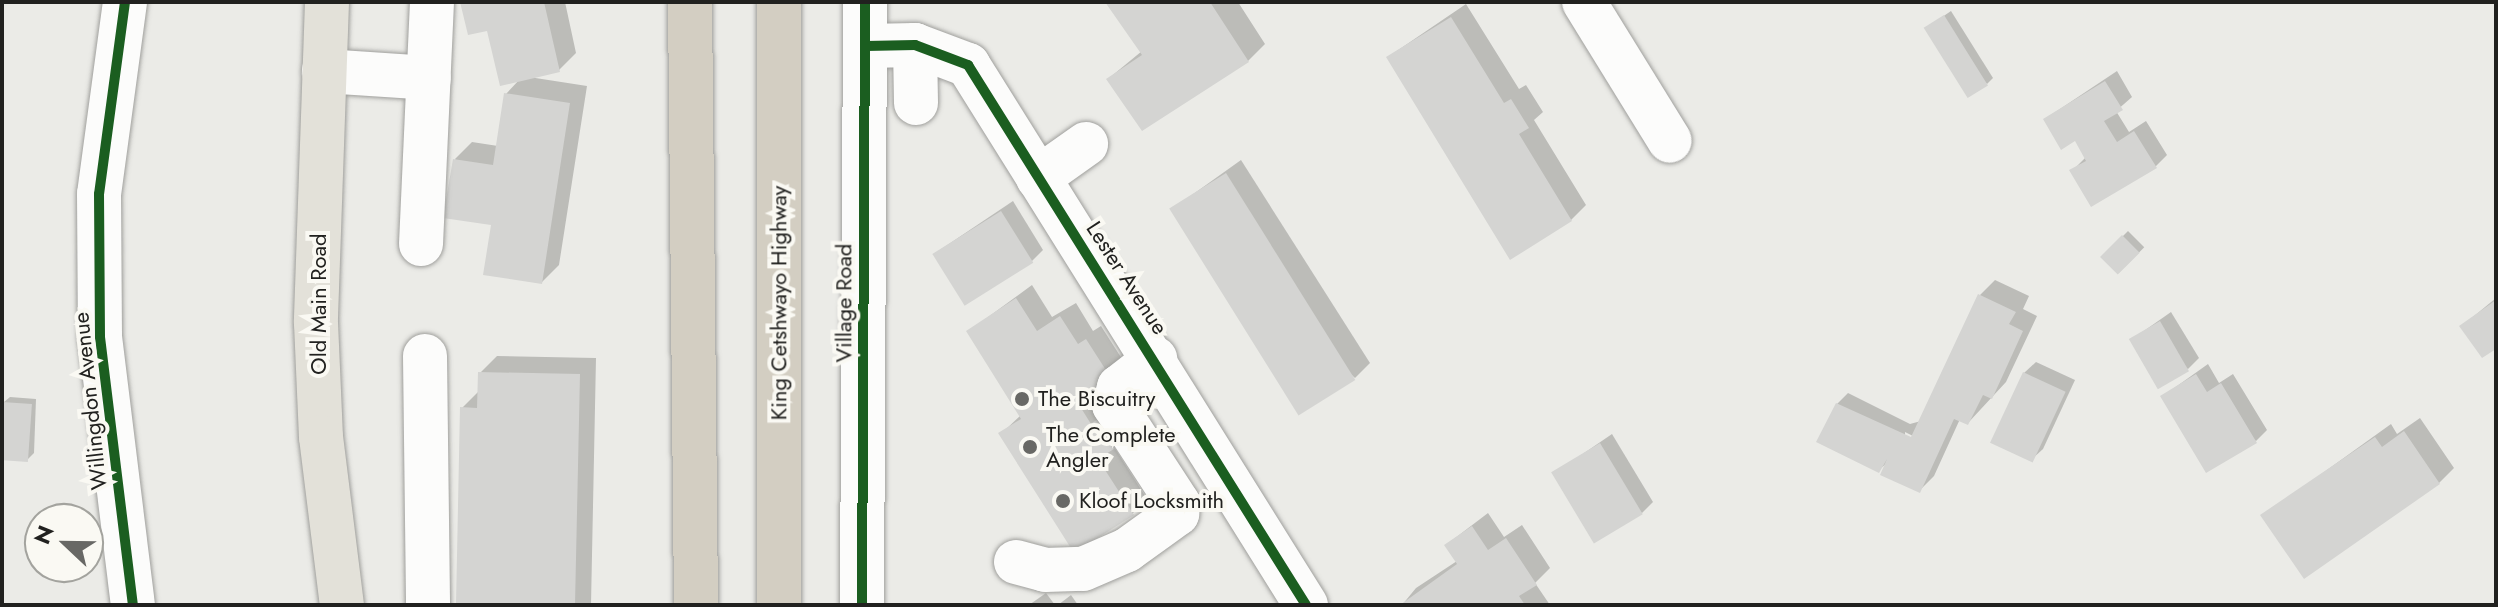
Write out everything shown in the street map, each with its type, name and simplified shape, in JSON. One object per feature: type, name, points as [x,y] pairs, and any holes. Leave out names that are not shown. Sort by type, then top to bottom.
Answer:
[{"type":"highway","points":[[663,2],[691,74]]},
{"type":"highway","points":[[690,2],[696,605]]},
{"type":"highway","name":"King Cetshwayo Highway","points":[[779,2],[779,605]]},
{"type":"main road","name":"Old Main Road","points":[[327,2],[316,323],[321,437],[342,605]]},
{"type":"street","name":"Willingdon Avenue","points":[[125,2],[99,194],[100,337],[133,605]]},
{"type":"street","points":[[421,244],[432,2]]},
{"type":"street","name":"Village Road","points":[[862,605],[865,2]]},
{"type":"street","points":[[1584,2],[1670,141]]},
{"type":"street","points":[[915,45],[916,103]]},
{"type":"street","name":"Lester Avenue","points":[[866,46],[915,45],[968,65],[1155,359],[1306,605]]},
{"type":"street","points":[[324,71],[429,78]]},
{"type":"street","points":[[1038,178],[1086,144]]},
{"type":"street","points":[[425,356],[428,605]]},
{"type":"street","points":[[1016,562],[1045,570],[1083,569],[1127,550],[1177,514],[1178,503],[1114,405],[1119,387],[1155,359]]},
{"type":"building","points":[[460,2],[544,2],[560,72],[500,86],[487,31],[468,35]]},
{"type":"building","points":[[1105,2],[1210,2],[1249,62],[1142,131],[1106,79],[1142,55]]},
{"type":"building","points":[[1944,15],[1988,85],[1968,98],[1924,28]]},
{"type":"building","points":[[1451,17],[1504,103],[1511,99],[1529,128],[1519,134],[1572,221],[1510,260],[1386,57]]},
{"type":"building","points":[[2105,81],[2123,110],[2104,121],[2117,142],[2134,131],[2157,168],[2091,207],[2069,170],[2086,161],[2075,141],[2061,150],[2043,119]]},
{"type":"building","points":[[504,93],[570,103],[542,284],[483,275],[491,225],[443,218],[453,159],[493,165]]},
{"type":"building","points":[[1226,173],[1355,380],[1298,415],[1169,209]]},
{"type":"building","points":[[1001,211],[1033,263],[965,306],[932,254]]},
{"type":"building","points":[[2122,235],[2140,253],[2118,275],[2100,257]]},
{"type":"building","points":[[1978,294],[2016,312],[2009,324],[2023,331],[1992,399],[1983,395],[1968,425],[1954,419],[1920,493],[1880,475],[1887,459],[1879,473],[1816,442],[1836,403],[1911,437]]},
{"type":"building","points":[[1016,298],[1037,331],[1060,316],[1078,344],[1086,339],[1111,378],[1076,400],[1091,424],[1099,418],[1117,447],[1098,459],[1134,515],[1074,553],[998,433],[1021,419],[966,331]]},
{"type":"building","points":[[2496,300],[2496,349],[2482,358],[2459,326]]},
{"type":"building","points":[[2160,321],[2189,371],[2158,389],[2129,339]]},
{"type":"building","points":[[478,372],[580,374],[575,605],[456,605],[460,407],[477,408]]},
{"type":"building","points":[[2023,372],[2066,392],[2033,463],[1990,443]]},
{"type":"building","points":[[2196,374],[2207,392],[2221,383],[2257,443],[2206,473],[2160,396]]},
{"type":"building","points":[[2,402],[32,404],[28,462],[2,460]]},
{"type":"building","points":[[2404,431],[2440,484],[2304,579],[2260,515],[2375,437],[2382,447]]},
{"type":"building","points":[[1600,443],[1643,514],[1594,544],[1551,472]]},
{"type":"building","points":[[1472,526],[1488,550],[1506,538],[1537,585],[1519,596],[1525,605],[1400,605],[1457,564],[1444,545]]},
{"type":"cycle path","points":[[125,2],[99,194],[100,337],[133,605]]},
{"type":"cycle path","points":[[862,605],[865,2]]},
{"type":"cycle path","points":[[866,46],[915,45],[968,65],[1306,605]]},
{"type":"place","name":"The Biscuitry","points":[[1022,399]]},
{"type":"place","name":"The Complete Angler","points":[[1030,447]]},
{"type":"place","name":"Kloof Locksmith","points":[[1063,501]]}]
